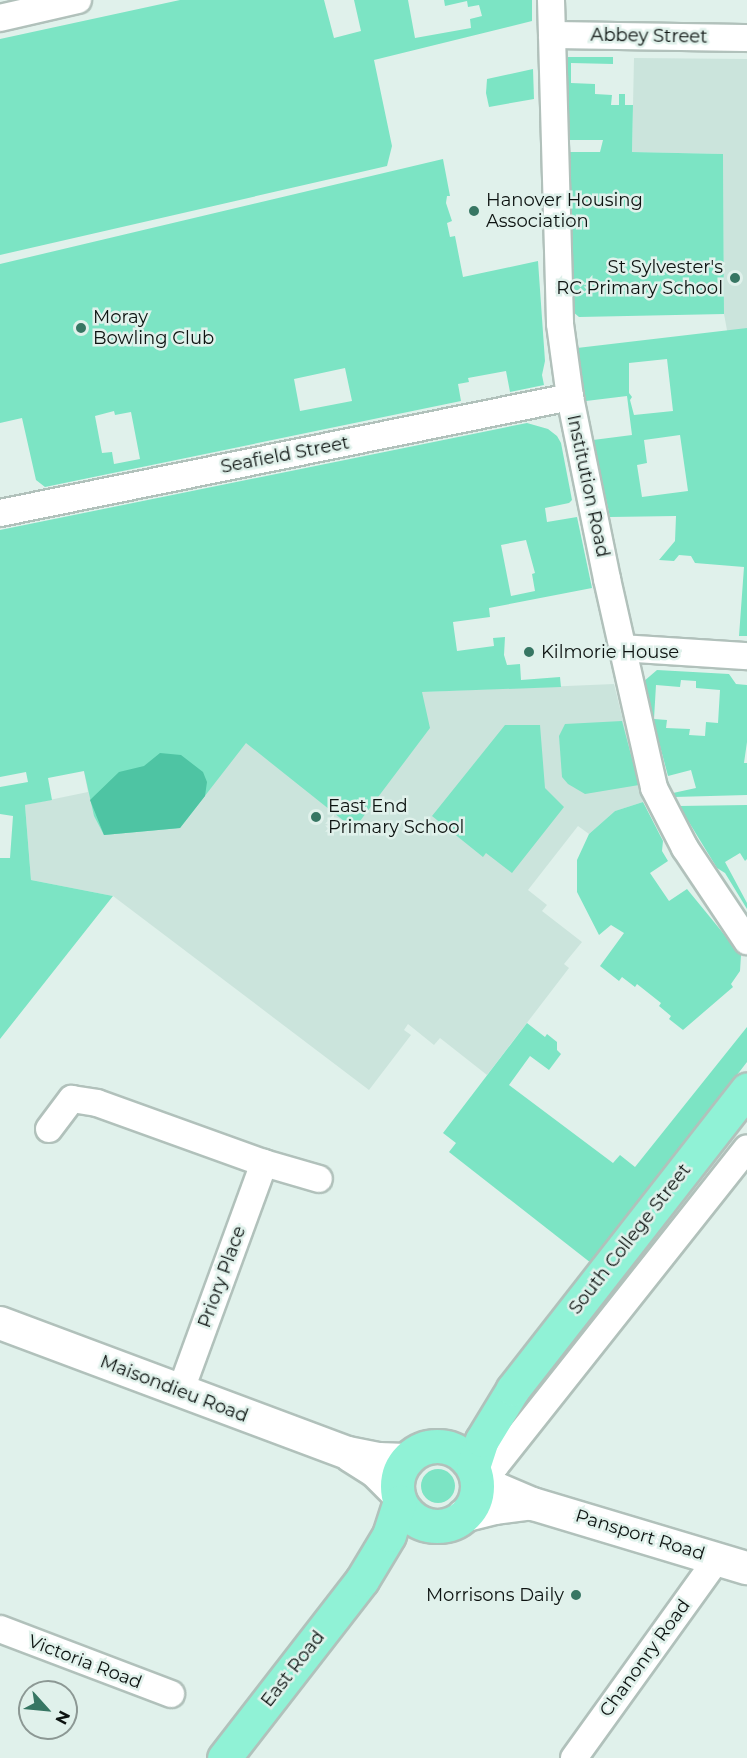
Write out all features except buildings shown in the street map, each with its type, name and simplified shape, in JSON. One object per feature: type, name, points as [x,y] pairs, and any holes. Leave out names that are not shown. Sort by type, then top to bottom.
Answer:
[{"type":"highway","name":"South College Street","points":[[469,1466],[513,1389],[745,1096]]},
{"type":"highway","points":[[362,1580],[388,1535],[398,1497],[399,1472],[405,1460],[425,1447],[469,1466],[477,1492],[470,1509],[448,1525],[431,1526],[418,1522],[407,1514],[398,1497]]},
{"type":"highway","points":[[362,1580],[400,1545],[431,1526]]},
{"type":"highway","name":"East Road","points":[[224,1758],[362,1580]]},
{"type":"street","points":[[0,18],[78,0]]},
{"type":"street","name":"Institution Road","points":[[551,0],[559,303],[570,397],[622,648],[647,767],[659,802],[685,848],[747,941]]},
{"type":"street","name":"Abbey Street","points":[[552,35],[747,38]]},
{"type":"street","name":"Seafield Street","points":[[0,513],[570,397]]},
{"type":"street","points":[[622,648],[747,656]]},
{"type":"street","points":[[50,1129],[72,1099],[97,1102],[264,1163],[319,1179]]},
{"type":"street","points":[[469,1466],[496,1466],[747,1148]]},
{"type":"street","name":"Priory Place","points":[[180,1392],[264,1163]]},
{"type":"street","name":"Maisondieu Road","points":[[0,1323],[348,1454]]},
{"type":"street","points":[[348,1454],[405,1460]]},
{"type":"street","points":[[348,1454],[375,1471],[398,1497]]},
{"type":"street","name":"Pansport Road","points":[[469,1466],[496,1489],[533,1504],[747,1568]]},
{"type":"street","points":[[463,1516],[494,1508],[533,1504]]},
{"type":"street","name":"Chanonry Road","points":[[573,1758],[717,1559]]},
{"type":"street","name":"Victoria Road","points":[[0,1629],[171,1694]]},
{"type":"shaded area","name":"St Sylvester's RC Primary School","points":[[634,58],[747,59],[747,438],[724,314],[723,154],[632,152]]},
{"type":"shaded area","name":"East End Primary School","points":[[614,684],[643,802],[615,811],[589,834],[578,826],[528,890],[547,905],[542,911],[582,942],[564,964],[569,968],[487,1075],[440,1038],[434,1045],[408,1024],[404,1030],[411,1035],[369,1090],[113,896],[31,880],[25,805],[88,792],[79,747],[422,692]]},
{"type":"green space","points":[[180,0],[324,0],[334,38],[361,31],[354,0],[408,0],[415,38],[471,28],[470,19],[482,16],[479,5],[468,7],[467,1],[445,6],[444,0],[532,0],[532,21],[374,60],[392,146],[387,166],[0,255],[0,39]]},
{"type":"green space","points":[[565,57],[613,57],[613,64],[571,63],[571,83],[595,84],[595,94],[612,95],[611,105],[619,105],[619,94],[625,94],[625,105],[633,105],[632,152],[723,154],[724,314],[579,317],[572,311],[566,152],[600,152],[603,140],[565,140]]},
{"type":"green space","points":[[533,69],[534,99],[489,107],[486,93],[487,79]]},
{"type":"green space","points":[[443,159],[450,196],[447,196],[446,203],[452,221],[447,223],[450,237],[455,236],[463,277],[538,261],[545,361],[542,375],[544,385],[510,392],[506,371],[468,378],[469,382],[458,384],[461,401],[45,487],[36,480],[22,418],[0,423],[0,264]],"holes":[[[345,368],[352,401],[300,411],[294,379]],[[114,411],[115,415],[131,412],[140,459],[114,464],[112,452],[102,453],[95,416]]]},
{"type":"green space","points":[[747,328],[747,636],[739,636],[744,567],[695,563],[691,556],[679,555],[674,561],[659,560],[675,541],[676,516],[610,517],[593,440],[632,435],[627,396],[586,401],[577,348]],"holes":[[[667,359],[673,411],[634,415],[630,400],[632,397],[629,393],[629,363]],[[680,435],[688,491],[642,497],[637,465],[647,463],[644,440]]]},
{"type":"green space","points":[[527,423],[548,429],[557,436],[561,443],[572,500],[569,503],[545,508],[547,522],[577,517],[592,588],[489,608],[490,617],[453,622],[457,651],[494,646],[493,638],[505,637],[504,655],[507,665],[520,664],[521,680],[560,677],[561,687],[422,692],[430,728],[354,829],[246,743],[180,828],[104,835],[94,816],[84,771],[48,778],[52,800],[25,805],[31,880],[113,896],[0,1039],[0,858],[10,858],[13,816],[0,814],[0,787],[28,782],[26,772],[0,777],[0,530]],"holes":[[[526,540],[535,573],[532,574],[535,591],[511,596],[501,545]]]},
{"type":"green space","points":[[657,670],[729,674],[736,684],[747,685],[747,742],[744,763],[747,763],[747,795],[674,797],[673,793],[696,788],[691,770],[668,776],[643,682]],"holes":[[[681,680],[696,681],[696,688],[720,690],[718,723],[706,722],[705,736],[689,735],[690,729],[666,728],[667,720],[654,719],[656,685],[680,687]]]},
{"type":"green space","points":[[622,721],[639,785],[585,794],[568,784],[562,777],[559,736],[565,724]]},
{"type":"green space","points":[[505,725],[540,725],[545,788],[564,807],[512,873],[486,853],[483,857],[432,816]]},
{"type":"green space","points":[[160,753],[181,755],[203,772],[207,782],[205,796],[180,828],[104,835],[90,800],[119,772],[144,766]]},
{"type":"green space","points":[[643,802],[663,841],[662,851],[668,861],[650,873],[669,901],[687,889],[741,955],[740,971],[731,984],[733,987],[683,1030],[669,1019],[671,1016],[659,1006],[661,1003],[637,984],[635,987],[622,977],[619,981],[600,966],[624,933],[611,925],[599,935],[577,892],[577,860],[589,834],[615,811]]},
{"type":"green space","points":[[747,805],[747,859],[745,861],[740,853],[725,862],[747,903],[747,909],[725,873],[717,868],[679,806]]},
{"type":"green space","points":[[527,1023],[545,1037],[547,1034],[557,1042],[557,1050],[561,1054],[549,1070],[530,1056],[509,1085],[613,1163],[620,1155],[635,1167],[747,1027],[747,1062],[591,1263],[449,1152],[456,1143],[443,1133]]},
{"type":"green space","points":[[438,1469],[450,1474],[455,1486],[450,1498],[438,1503],[426,1498],[421,1486],[426,1474]]},
{"type":"place","name":"Hanover Housing Association","points":[[474,211]]},
{"type":"place","name":"St Sylvester's RC Primary School","points":[[735,278]]},
{"type":"place","name":"Moray Bowling Club","points":[[81,328]]},
{"type":"place","name":"Kilmorie House","points":[[529,652]]},
{"type":"place","name":"East End Primary School","points":[[316,817]]},
{"type":"place","name":"Morrisons Daily","points":[[576,1595]]}]
